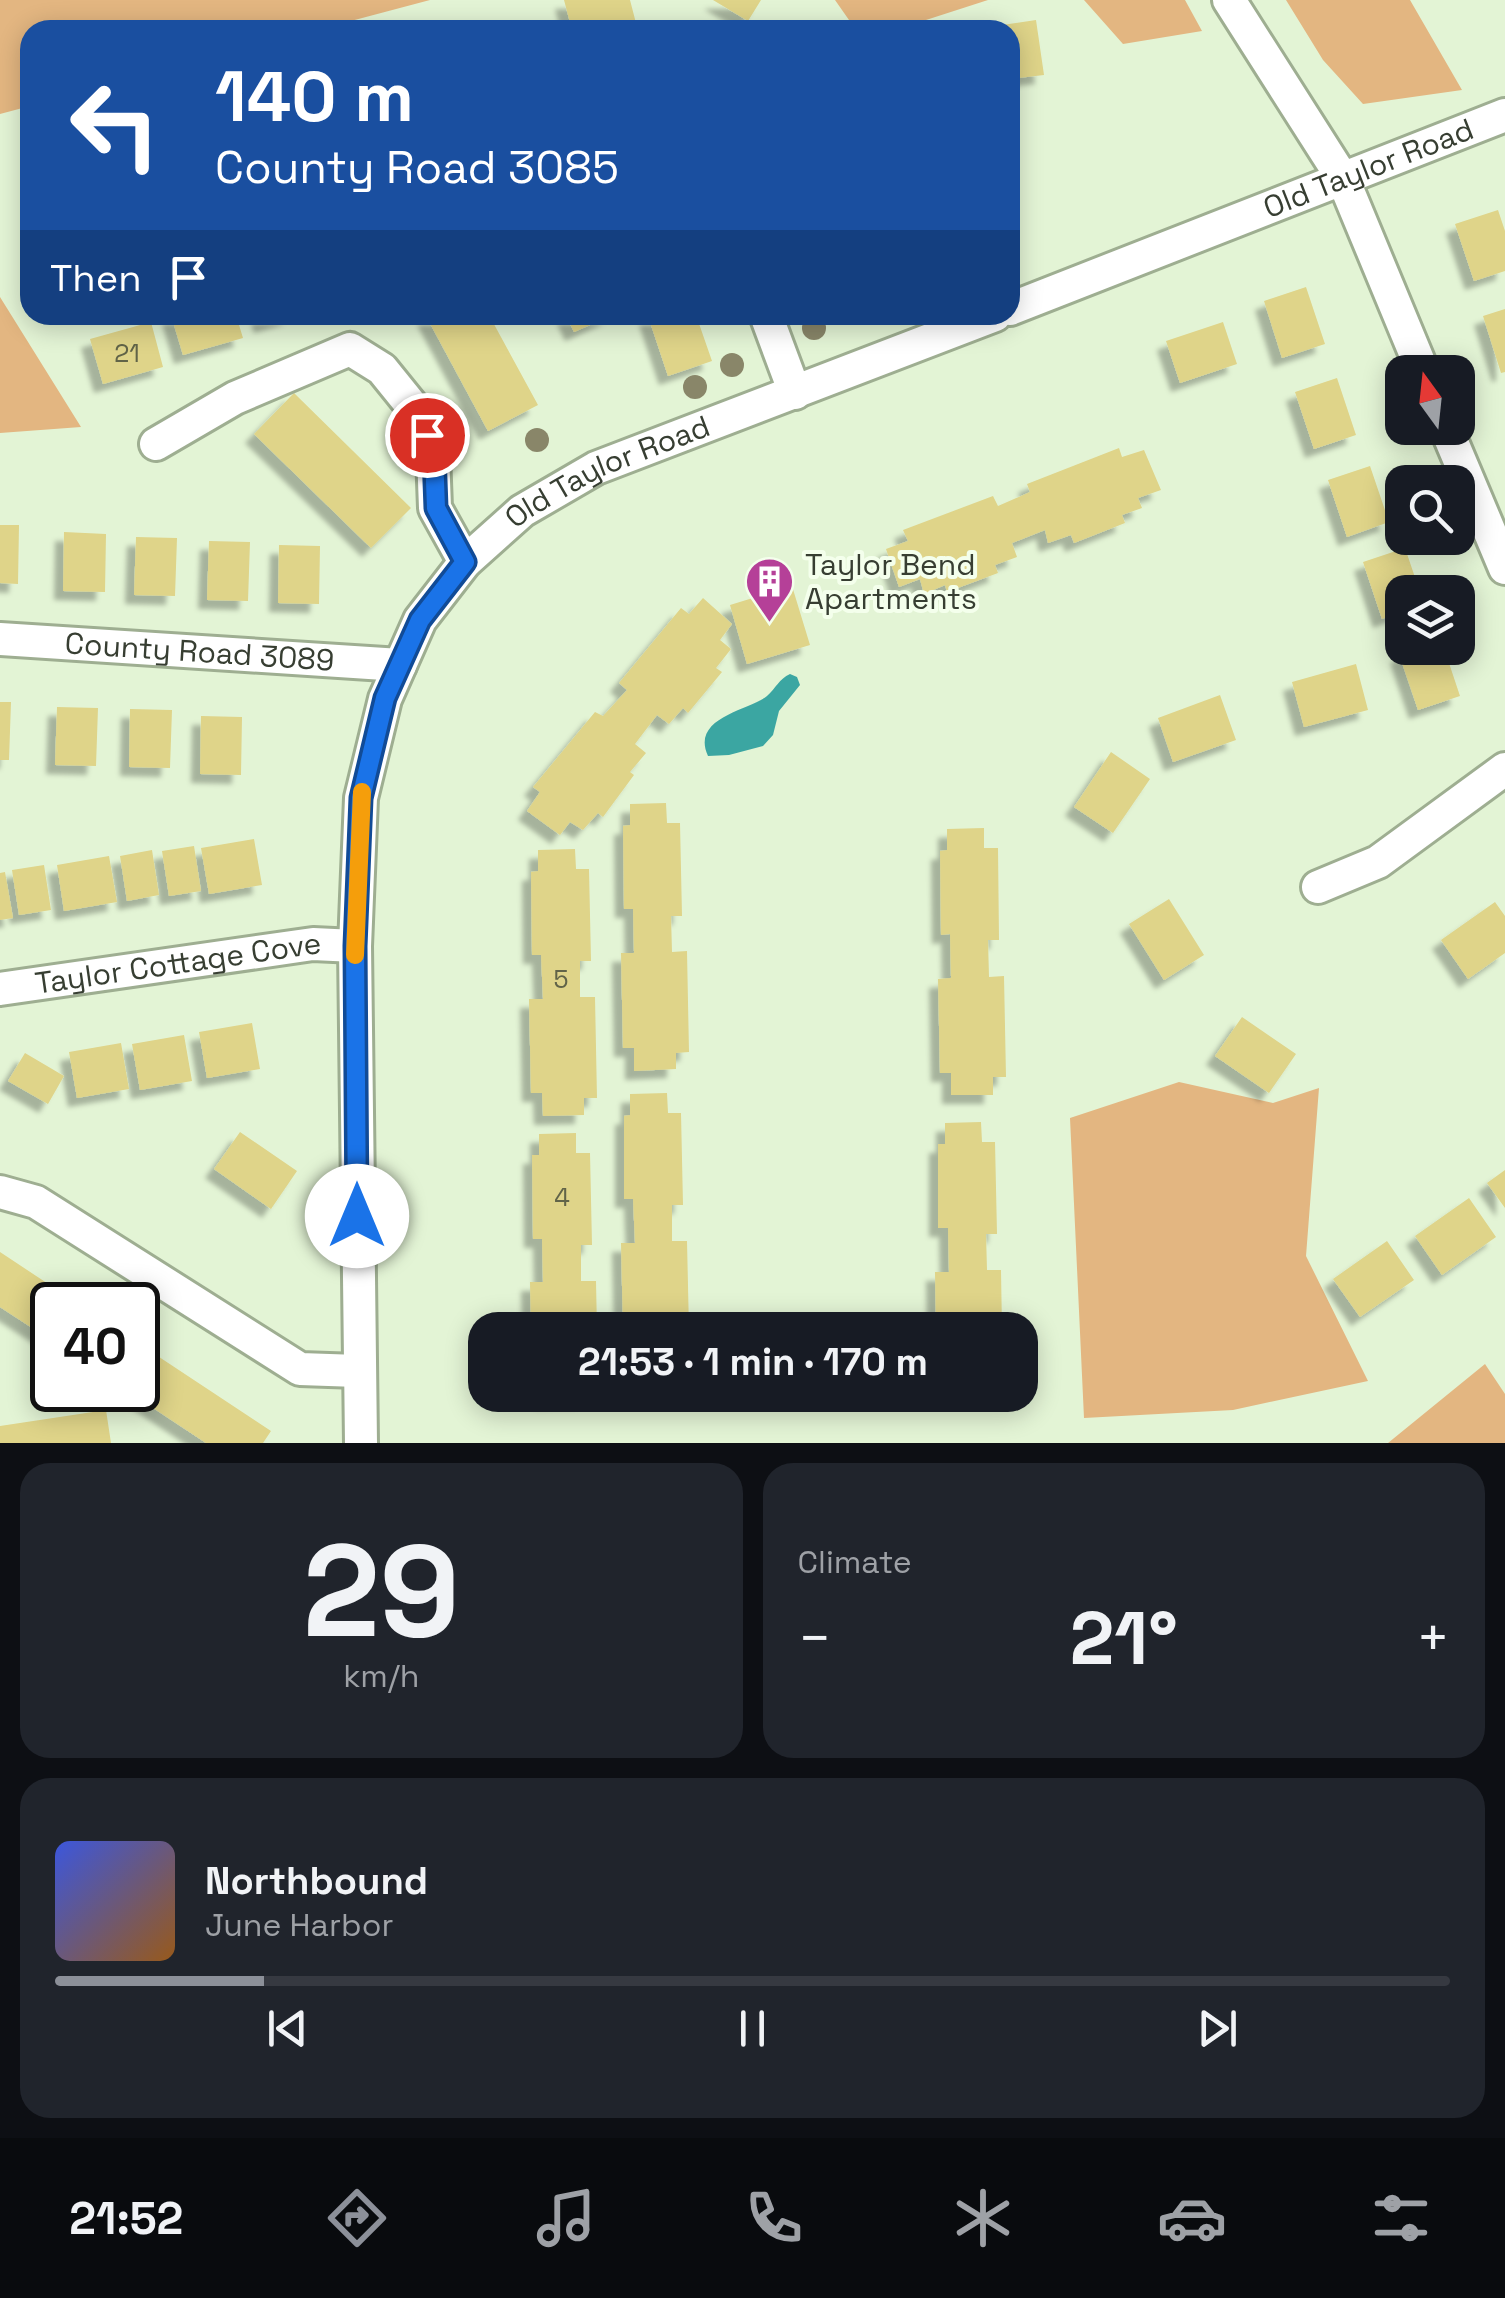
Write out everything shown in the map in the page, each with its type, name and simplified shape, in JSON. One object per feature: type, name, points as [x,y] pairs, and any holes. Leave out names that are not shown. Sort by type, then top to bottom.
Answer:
[{"type":"street","points":[[1230,0],[1343,179],[1417,355]]},
{"type":"street","name":"Old Taylor Road","points":[[1020,305],[1505,116]]},
{"type":"street","points":[[770,325],[794,393]]},
{"type":"street","name":"Old Taylor Road","points":[[361,1443],[355,946],[361,798],[385,698],[420,620],[465,562],[522,512],[596,468],[970,325]]},
{"type":"street","points":[[156,444],[234,398],[350,349],[382,369],[420,416],[434,454],[436,508],[465,562]]},
{"type":"street","points":[[1453,445],[1505,568]]},
{"type":"street","name":"County Road 3089","points":[[0,640],[400,664]]},
{"type":"street","points":[[1318,887],[1378,862],[1505,769]]},
{"type":"street","name":"Taylor Cottage Cove","points":[[0,989],[314,944],[355,946]]},
{"type":"street","points":[[0,1192],[36,1202],[300,1369],[358,1371]]},
{"type":"shaded area","points":[[0,0],[430,0],[355,20],[20,20],[20,109],[0,114]]},
{"type":"shaded area","points":[[835,0],[988,0],[926,20],[849,20]]},
{"type":"shaded area","points":[[1084,0],[1185,0],[1202,31],[1123,44]]},
{"type":"shaded area","points":[[1286,0],[1410,0],[1462,90],[1363,104],[1323,60]]},
{"type":"shaded area","points":[[0,297],[81,427],[0,433]]},
{"type":"shaded area","points":[[1179,1082],[1273,1103],[1319,1088],[1306,1256],[1368,1381],[1233,1410],[1084,1418],[1070,1118]]},
{"type":"shaded area","points":[[1485,1364],[1505,1394],[1505,1443],[1388,1443]]},
{"type":"water","points":[[790,674],[797,677],[800,685],[779,711],[773,735],[763,746],[708,756],[707,732],[714,724],[767,696]]},
{"type":"building","points":[[564,0],[630,0],[635,20],[569,20]]},
{"type":"building","points":[[713,0],[761,0],[746,20]]},
{"type":"building","points":[[1036,20],[1044,75],[1020,78],[1020,22]]},
{"type":"building","points":[[1498,210],[1505,231],[1505,271],[1474,281],[1455,224]]},
{"type":"building","points":[[1306,287],[1325,344],[1282,358],[1264,301]]},
{"type":"building","points":[[1505,309],[1505,372],[1501,373],[1483,316]]},
{"type":"building","points":[[1223,322],[1237,364],[1180,383],[1166,341]]},
{"type":"building","points":[[152,325],[163,367],[103,384],[90,339]]},
{"type":"building","points":[[174,325],[239,325],[243,338],[183,355]]},
{"type":"building","points":[[431,325],[494,325],[538,405],[488,431]]},
{"type":"building","points":[[571,325],[590,325],[574,332]]},
{"type":"building","points":[[651,325],[699,325],[712,361],[668,376]]},
{"type":"building","points":[[1337,378],[1356,435],[1314,449],[1295,392]]},
{"type":"building","points":[[294,393],[411,508],[371,548],[254,434]]},
{"type":"building","points":[[1119,448],[1122,457],[1144,450],[1161,490],[1138,498],[1142,508],[1122,515],[1125,523],[1074,543],[1071,535],[1048,543],[1045,530],[1012,543],[1017,557],[995,565],[998,573],[947,592],[945,585],[924,594],[920,579],[899,587],[886,549],[908,541],[903,530],[993,496],[998,506],[1030,492],[1027,484]]},
{"type":"building","points":[[1370,466],[1385,510],[1385,523],[1347,537],[1328,480]]},
{"type":"building","points":[[0,525],[19,525],[18,584],[0,583]]},
{"type":"building","points":[[64,532],[106,534],[105,592],[63,591]]},
{"type":"building","points":[[136,537],[177,538],[175,596],[134,595]]},
{"type":"building","points":[[209,541],[250,542],[248,601],[207,600]]},
{"type":"building","points":[[279,545],[320,546],[319,604],[278,603]]},
{"type":"building","points":[[1385,555],[1407,555],[1414,575],[1385,575],[1382,619],[1363,562]]},
{"type":"building","name":"Taylor Bend Apartments","points":[[792,586],[810,645],[747,664],[730,605]]},
{"type":"building","points":[[703,598],[732,624],[720,640],[731,649],[716,668],[722,672],[688,713],[683,708],[669,724],[657,715],[635,744],[646,753],[603,817],[598,813],[583,830],[570,822],[560,835],[527,811],[540,792],[533,787],[595,712],[603,716],[627,690],[619,683],[681,608],[689,614]]},
{"type":"building","points":[[1356,664],[1368,710],[1304,727],[1292,682]]},
{"type":"building","points":[[1403,665],[1450,665],[1460,696],[1418,710]]},
{"type":"building","points":[[1220,695],[1236,740],[1173,762],[1158,718]]},
{"type":"building","points":[[0,702],[11,702],[9,760],[0,760]]},
{"type":"building","points":[[57,707],[98,708],[96,766],[55,765]]},
{"type":"building","points":[[130,709],[172,710],[170,768],[129,767]]},
{"type":"building","points":[[201,716],[242,717],[241,775],[200,774]]},
{"type":"building","points":[[1111,752],[1150,779],[1113,833],[1074,807]]},
{"type":"building","points":[[666,803],[667,823],[680,823],[682,916],[671,916],[672,952],[687,951],[689,1052],[676,1053],[676,1069],[634,1071],[634,1048],[623,1048],[621,953],[634,953],[633,909],[624,909],[623,826],[630,825],[630,804]]},
{"type":"building","points":[[984,828],[984,848],[998,848],[999,940],[988,940],[989,977],[1004,976],[1006,1077],[993,1077],[993,1095],[951,1095],[951,1073],[940,1073],[938,979],[951,978],[950,934],[941,935],[940,851],[947,850],[947,829]]},
{"type":"building","points":[[254,839],[262,885],[209,894],[201,848]]},
{"type":"building","points":[[194,846],[201,891],[169,896],[162,851]]},
{"type":"building","points":[[575,849],[576,869],[589,869],[591,961],[580,961],[580,997],[595,997],[597,1098],[584,1098],[584,1115],[543,1116],[542,1093],[531,1093],[529,999],[543,999],[541,955],[532,955],[531,872],[538,871],[538,850]]},
{"type":"building","points":[[152,850],[159,895],[127,901],[120,856]]},
{"type":"building","points":[[109,856],[117,902],[64,911],[57,865]]},
{"type":"building","points":[[44,865],[51,910],[19,915],[12,870]]},
{"type":"building","points":[[5,872],[13,918],[0,920],[0,873]]},
{"type":"building","points":[[1169,899],[1204,955],[1164,980],[1129,924]]},
{"type":"building","points":[[1495,902],[1505,916],[1505,953],[1468,979],[1441,940]]},
{"type":"building","points":[[1242,1017],[1296,1054],[1269,1093],[1215,1056]]},
{"type":"building","points":[[252,1023],[260,1069],[207,1078],[199,1032]]},
{"type":"building","points":[[184,1035],[192,1081],[140,1090],[132,1044]]},
{"type":"building","points":[[121,1043],[129,1089],[77,1098],[69,1052]]},
{"type":"building","points":[[25,1053],[64,1076],[48,1104],[8,1081]]},
{"type":"building","points":[[667,1093],[668,1113],[681,1113],[683,1205],[672,1205],[672,1241],[687,1241],[689,1312],[623,1312],[621,1243],[635,1243],[633,1199],[624,1199],[624,1116],[630,1115],[630,1094]]},
{"type":"building","points":[[981,1122],[982,1142],[995,1142],[997,1234],[986,1234],[987,1270],[1001,1270],[1002,1312],[936,1312],[935,1272],[949,1272],[948,1228],[938,1228],[938,1144],[945,1144],[945,1123]]},
{"type":"building","points":[[240,1132],[297,1171],[271,1209],[214,1169]]},
{"type":"building","points":[[576,1133],[576,1153],[590,1153],[592,1245],[581,1245],[581,1281],[596,1281],[597,1312],[531,1312],[530,1282],[543,1282],[542,1239],[533,1239],[532,1155],[539,1155],[539,1134]]},
{"type":"building","points":[[1505,1170],[1505,1208],[1487,1183]]},
{"type":"building","points":[[1469,1198],[1496,1237],[1442,1275],[1415,1236]]},
{"type":"building","points":[[1387,1241],[1414,1280],[1360,1317],[1333,1279]]},
{"type":"building","points":[[0,1252],[45,1282],[30,1282],[30,1327],[0,1307]]},
{"type":"building","points":[[160,1358],[271,1431],[263,1443],[206,1443],[159,1412]]},
{"type":"building","points":[[106,1412],[111,1443],[0,1443],[0,1426]]},
{"type":"slow traffic","points":[[355,955],[362,792]]},
{"type":"place","name":"Taylor Bend Apartments","points":[[770,624]]},
{"type":"route","points":[[357,1216],[355,946],[361,798],[385,698],[420,620],[465,562],[436,508],[434,454],[427,435]]}]
